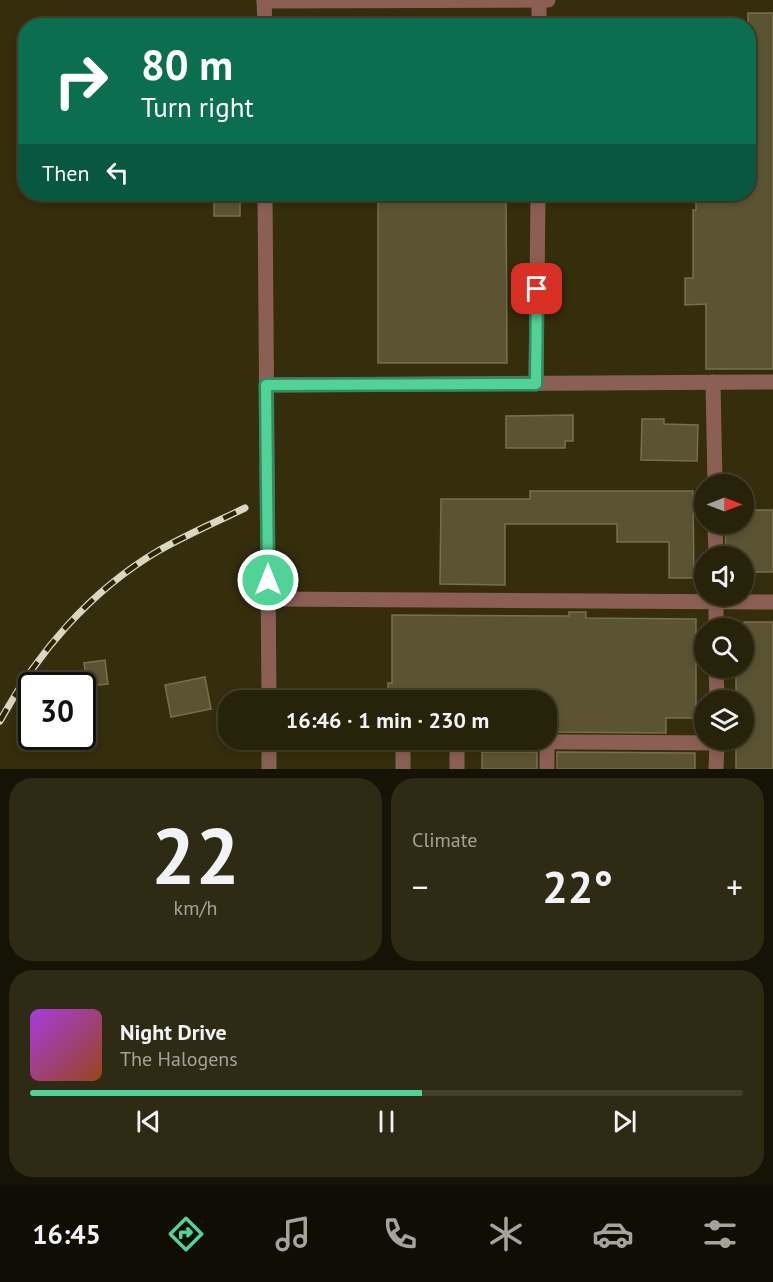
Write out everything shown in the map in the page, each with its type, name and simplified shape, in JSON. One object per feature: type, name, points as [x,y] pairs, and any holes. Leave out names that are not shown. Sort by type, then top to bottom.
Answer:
[{"type":"street","points":[[265,18],[264,0],[548,0]]},
{"type":"street","points":[[539,18],[540,0]]},
{"type":"street","points":[[266,201],[269,690]]},
{"type":"street","points":[[536,384],[538,201]]},
{"type":"street","points":[[713,382],[715,474]]},
{"type":"street","points":[[266,385],[773,382]]},
{"type":"street","points":[[268,599],[694,598]]},
{"type":"street","points":[[754,601],[773,602]]},
{"type":"street","points":[[557,741],[694,741]]},
{"type":"street","points":[[269,750],[269,769]]},
{"type":"street","points":[[403,750],[403,769]]},
{"type":"street","points":[[457,750],[457,769]]},
{"type":"street","points":[[547,750],[547,769]]},
{"type":"street","points":[[716,769],[717,750]]},
{"type":"building","points":[[748,13],[773,13],[773,369],[706,369],[706,304],[685,305],[685,278],[693,278],[693,210],[696,210],[696,201],[756,201],[756,18],[748,18]]},
{"type":"building","points":[[214,201],[240,201],[240,216],[214,216]]},
{"type":"building","points":[[378,201],[506,201],[507,363],[378,363]]},
{"type":"building","points":[[573,415],[573,441],[565,441],[565,448],[506,448],[506,416]]},
{"type":"building","points":[[642,419],[664,419],[664,424],[698,425],[697,461],[641,460]]},
{"type":"building","points":[[530,491],[693,491],[694,578],[669,578],[669,542],[617,542],[617,524],[505,524],[505,585],[440,584],[441,499],[530,499]]},
{"type":"building","points":[[754,510],[773,510],[773,572],[754,572],[754,546],[726,546],[725,534],[754,534]]},
{"type":"building","points":[[569,612],[586,612],[586,618],[694,619],[696,690],[694,690],[694,718],[666,718],[666,733],[557,732],[557,690],[388,690],[388,683],[392,683],[392,615],[569,616]]},
{"type":"building","points":[[754,622],[773,622],[773,769],[736,769],[736,750],[754,750],[754,690],[736,690],[736,678],[754,678]]},
{"type":"building","points":[[105,660],[108,684],[96,685],[96,672],[85,672],[84,663]]},
{"type":"building","points":[[205,677],[211,709],[171,717],[165,685]]},
{"type":"building","points":[[482,752],[537,752],[537,769],[482,769]]},
{"type":"building","points":[[557,752],[695,753],[695,769],[557,769]]},
{"type":"railway","points":[[0,721],[48,648],[88,604],[133,567],[158,551],[245,508]]},
{"type":"route","points":[[268,580],[266,385],[536,384],[537,289]]}]
